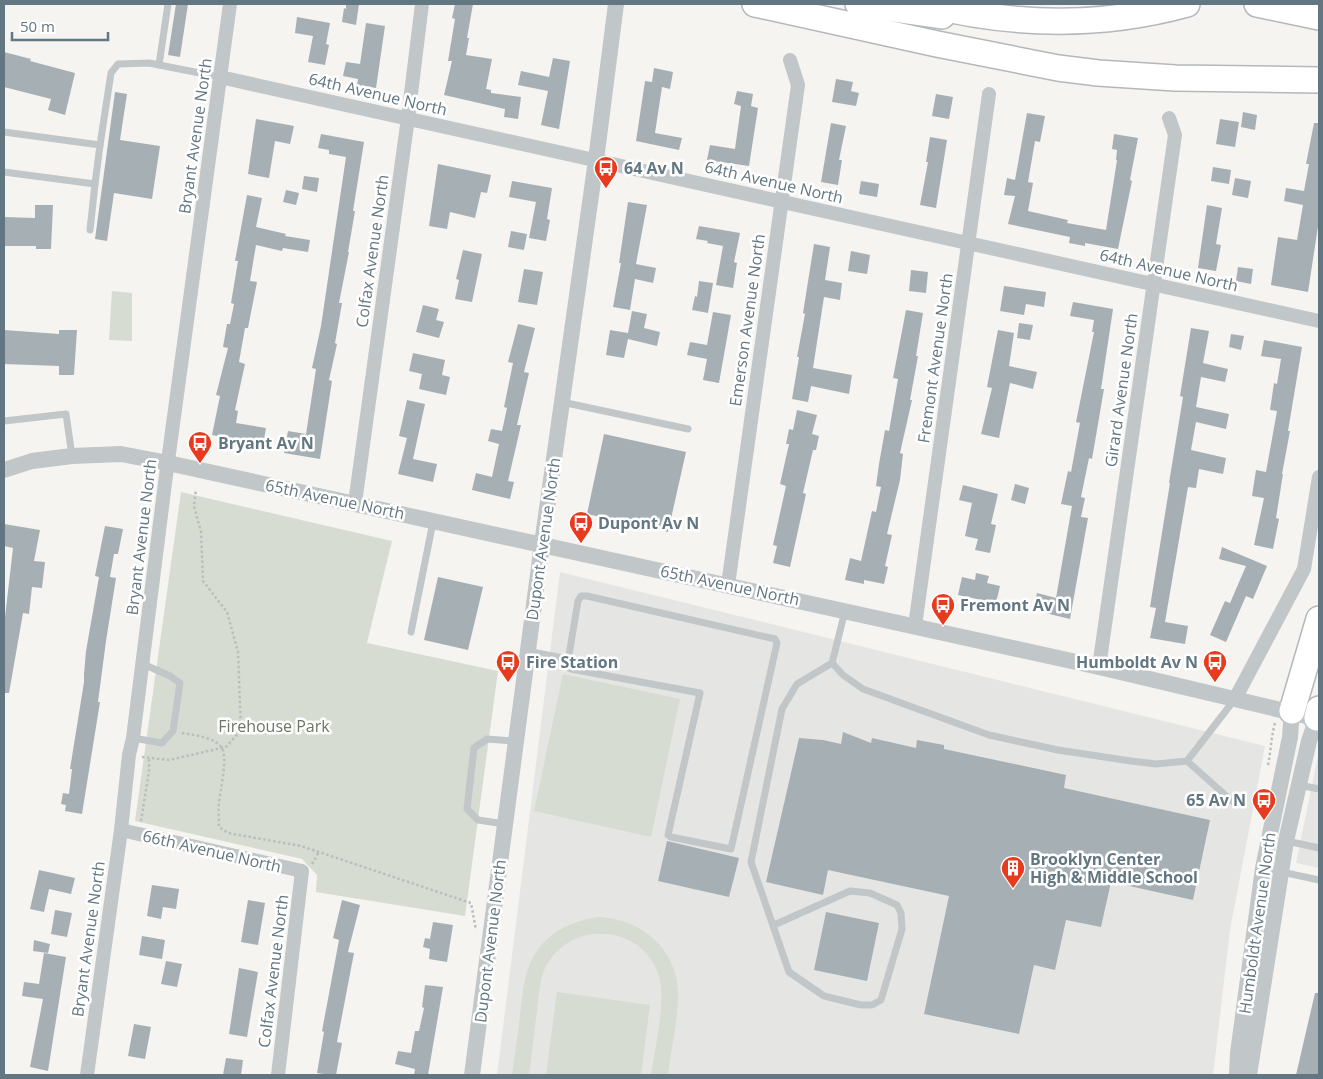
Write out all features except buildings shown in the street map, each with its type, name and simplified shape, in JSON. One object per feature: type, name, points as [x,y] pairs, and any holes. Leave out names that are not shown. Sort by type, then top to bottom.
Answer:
[{"type":"highway","points":[[755,4],[937,44],[1058,68],[1098,73],[1166,77],[1319,80]]},
{"type":"highway","points":[[858,4],[973,19],[1063,22],[1139,16],[1187,4]]},
{"type":"highway","points":[[925,4],[970,14],[1027,21]]},
{"type":"highway","points":[[1257,4],[1319,15]]},
{"type":"highway","points":[[1281,4],[1319,15]]},
{"type":"highway","points":[[1292,711],[1319,619]]},
{"type":"street","name":"Bryant Avenue North","points":[[87,1075],[230,4]]},
{"type":"street","name":"Colfax Avenue North","points":[[355,503],[422,4]]},
{"type":"street","name":"Dupont Avenue North","points":[[472,1075],[615,11]]},
{"type":"street","name":"Emerson Avenue North","points":[[728,585],[798,85],[790,60]]},
{"type":"street","name":"64th Avenue North","points":[[220,77],[1319,321]]},
{"type":"street","name":"Fremont Avenue North","points":[[915,626],[989,94]]},
{"type":"street","name":"Girard Avenue North","points":[[1099,667],[1175,135],[1169,118]]},
{"type":"street","points":[[4,470],[32,461],[72,456],[121,454],[168,462]]},
{"type":"street","name":"65th Avenue North","points":[[168,462],[1318,716]]},
{"type":"street","points":[[1235,698],[1304,569],[1319,476]]},
{"type":"street","name":"Humboldt Avenue North","points":[[1237,1075],[1238,1053],[1263,868],[1290,737],[1292,711]]},
{"type":"street","name":"Humboldt Avenue North","points":[[1249,1075],[1254,1054],[1280,872],[1309,741],[1318,716]]},
{"type":"street","name":"66th Avenue North","points":[[121,830],[302,871]]},
{"type":"street","name":"Colfax Avenue North","points":[[278,1075],[302,871]]},
{"type":"lane","points":[[159,65],[168,4]]},
{"type":"lane","points":[[90,230],[111,73],[118,64],[150,63],[220,77]]},
{"type":"lane","points":[[4,132],[100,145]]},
{"type":"lane","points":[[4,172],[95,184]]},
{"type":"lane","points":[[562,402],[688,429]]},
{"type":"lane","points":[[4,422],[66,414],[72,456]]},
{"type":"lane","points":[[411,632],[433,520]]},
{"type":"lane","points":[[582,596],[775,639],[777,643],[731,849],[668,835],[700,693],[571,669],[567,666],[568,659],[578,600],[582,596]]},
{"type":"lane","points":[[774,925],[850,891],[870,893],[897,905],[902,913],[902,929],[881,1000],[872,1005],[861,1005],[824,996],[789,972],[751,862],[782,709],[797,684],[832,662],[846,611]]},
{"type":"lane","points":[[528,651],[568,659]]},
{"type":"lane","points":[[832,662],[844,675],[863,689],[989,735],[1058,750],[1156,764],[1187,761],[1235,698]]},
{"type":"lane","points":[[133,738],[162,743],[173,731],[180,683],[170,676],[142,664]]},
{"type":"lane","points":[[505,824],[478,820],[467,809],[474,748],[487,739],[516,741]]},
{"type":"lane","points":[[1187,761],[1233,802]]},
{"type":"lane","points":[[1299,784],[1319,789]]},
{"type":"lane","points":[[1269,838],[1319,848]]},
{"type":"lane","points":[[1263,868],[1319,880]]},
{"type":"path","points":[[129,755],[169,760],[226,747],[241,730],[238,652],[227,612],[204,581],[201,532],[194,506],[196,490]]},
{"type":"path","points":[[173,731],[215,742],[221,748],[224,758],[219,805],[219,827],[228,834],[301,846],[471,904],[476,931],[490,934]]},
{"type":"path","points":[[139,835],[149,771],[149,758]]},
{"type":"shaded area","points":[[560,572],[1265,746],[1230,930],[1213,1075],[497,1075]]},
{"type":"shaded area","points":[[1319,751],[1319,868],[1296,863]]},
{"type":"green space","points":[[112,291],[132,293],[132,341],[109,340]]},
{"type":"green space","name":"Firehouse Park","points":[[181,492],[392,541],[367,643],[498,671],[465,916],[316,892],[317,875],[302,859],[135,821]]},
{"type":"green space","points":[[563,674],[680,699],[651,837],[534,811]]},
{"type":"green space","points":[[599,917],[628,923],[641,930],[653,938],[671,961],[676,975],[678,1001],[668,1075],[651,1075],[661,1009],[658,973],[649,957],[636,945],[621,937],[605,934],[588,935],[572,941],[557,951],[546,966],[540,988],[529,1075],[512,1075],[524,987],[532,960],[545,941],[554,933],[575,922]]},
{"type":"green space","points":[[557,992],[650,1005],[641,1075],[546,1075]]},
{"type":"place","name":"64 Av N","points":[[606,189]]},
{"type":"place","name":"Bryant Av N","points":[[200,464]]},
{"type":"place","name":"Dupont Av N","points":[[581,544]]},
{"type":"place","name":"Fremont Av N","points":[[943,626]]},
{"type":"place","name":"Fire Station","points":[[508,683]]},
{"type":"place","name":"Humboldt Av N","points":[[1215,683]]},
{"type":"place","name":"65 Av N","points":[[1264,821]]},
{"type":"place","name":"Brooklyn Center High & Middle School","points":[[1013,889]]}]
